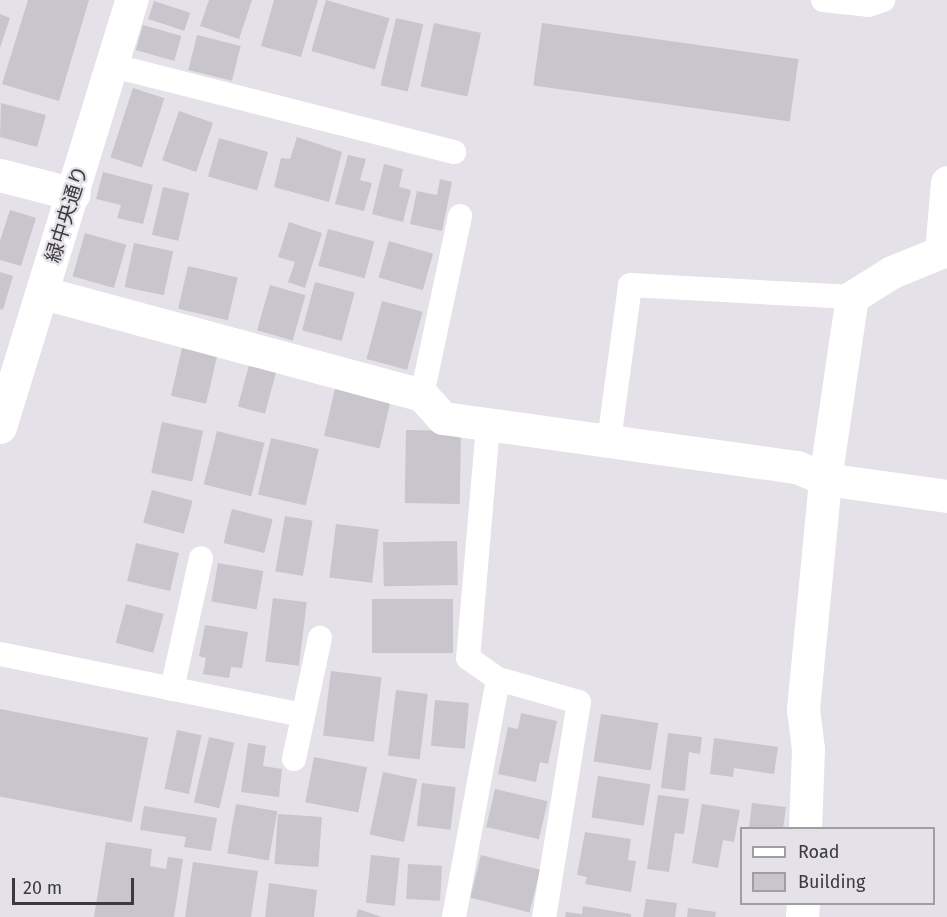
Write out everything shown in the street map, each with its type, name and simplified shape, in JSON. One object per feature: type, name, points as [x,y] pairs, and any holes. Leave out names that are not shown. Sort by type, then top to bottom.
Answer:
[{"type":"street","name":"緑中央通り","points":[[0,427],[44,293],[130,0]]},
{"type":"street","points":[[0,175],[74,194]]},
{"type":"street","points":[[805,827],[808,749],[803,709],[825,479],[852,297],[892,272],[941,252],[947,182]]},
{"type":"street","points":[[44,293],[422,394],[443,418],[797,467],[825,479],[947,496]]},
{"type":"lane","points":[[823,0],[868,5],[883,0]]},
{"type":"lane","points":[[110,65],[454,152]]},
{"type":"lane","points":[[422,394],[460,216]]},
{"type":"lane","points":[[609,441],[630,285],[852,297]]},
{"type":"lane","points":[[488,426],[468,658],[498,679],[579,702],[544,917]]},
{"type":"lane","points":[[172,689],[201,558]]},
{"type":"lane","points":[[294,759],[320,638]]},
{"type":"lane","points":[[0,654],[303,715]]},
{"type":"lane","points":[[454,917],[498,679]]},
{"type":"building","points":[[28,0],[89,0],[59,101],[2,84]]},
{"type":"building","points":[[209,0],[252,0],[239,39],[200,26]]},
{"type":"building","points":[[274,0],[318,0],[301,57],[261,46]]},
{"type":"building","points":[[326,0],[389,18],[375,69],[311,51]]},
{"type":"building","points":[[154,1],[190,13],[184,31],[148,19]]},
{"type":"building","points":[[0,14],[10,18],[0,48]]},
{"type":"building","points":[[396,18],[423,24],[408,92],[380,85]]},
{"type":"building","points":[[434,23],[481,33],[467,97],[420,87]]},
{"type":"building","points":[[542,23],[798,59],[790,121],[533,85]]},
{"type":"building","points":[[143,25],[181,36],[174,61],[136,50]]},
{"type":"building","points":[[197,35],[241,46],[232,81],[188,70]]},
{"type":"building","points":[[133,88],[164,98],[142,168],[110,157]]},
{"type":"building","points":[[1,103],[46,115],[37,147],[0,137]]},
{"type":"building","points":[[179,111],[213,123],[196,172],[162,160]]},
{"type":"building","points":[[297,137],[342,152],[329,202],[274,187],[281,158],[290,159]]},
{"type":"building","points":[[219,138],[268,152],[257,191],[208,176]]},
{"type":"building","points":[[348,155],[366,159],[360,180],[372,183],[364,211],[335,204]]},
{"type":"building","points":[[384,164],[403,169],[399,187],[411,190],[403,222],[372,214]]},
{"type":"building","points":[[103,172],[153,185],[143,224],[117,218],[121,205],[96,199]]},
{"type":"building","points":[[440,179],[452,182],[442,231],[410,224],[417,191],[437,195]]},
{"type":"building","points":[[163,187],[189,193],[178,241],[152,235]]},
{"type":"building","points":[[10,210],[36,218],[21,266],[0,260],[0,241]]},
{"type":"building","points":[[289,222],[322,233],[305,288],[288,282],[295,262],[278,257]]},
{"type":"building","points":[[328,229],[374,241],[365,278],[318,266]]},
{"type":"building","points":[[85,233],[126,245],[114,288],[73,276]]},
{"type":"building","points":[[389,241],[433,254],[423,290],[379,278]]},
{"type":"building","points":[[134,243],[173,251],[164,295],[125,287]]},
{"type":"building","points":[[188,266],[238,277],[228,320],[178,309]]},
{"type":"building","points":[[0,272],[13,276],[3,310],[0,309]]},
{"type":"building","points":[[315,282],[355,293],[342,341],[302,330]]},
{"type":"building","points":[[270,285],[306,295],[293,340],[257,330]]},
{"type":"building","points":[[382,301],[423,312],[407,370],[366,359]]},
{"type":"building","points":[[182,348],[217,356],[206,404],[171,396]]},
{"type":"building","points":[[249,365],[276,372],[265,414],[238,407]]},
{"type":"building","points":[[336,384],[392,397],[380,448],[324,436]]},
{"type":"building","points":[[162,422],[203,431],[192,482],[151,473]]},
{"type":"building","points":[[406,430],[461,431],[460,504],[405,503]]},
{"type":"building","points":[[217,431],[265,443],[251,496],[204,484]]},
{"type":"building","points":[[271,438],[319,449],[306,506],[258,495]]},
{"type":"building","points":[[152,490],[193,501],[184,534],[143,523]]},
{"type":"building","points":[[232,509],[273,519],[264,553],[224,543]]},
{"type":"building","points":[[285,516],[313,521],[303,576],[275,571]]},
{"type":"building","points":[[336,524],[379,529],[372,583],[329,578]]},
{"type":"building","points":[[457,541],[458,585],[384,586],[383,542]]},
{"type":"building","points":[[136,543],[179,553],[170,591],[127,581]]},
{"type":"building","points":[[218,563],[263,571],[257,609],[211,601]]},
{"type":"building","points":[[273,598],[307,602],[299,666],[265,662]]},
{"type":"building","points":[[372,599],[453,599],[453,653],[372,653]]},
{"type":"building","points":[[126,604],[164,614],[153,653],[116,643]]},
{"type":"building","points":[[205,625],[248,632],[242,668],[231,667],[229,678],[203,674],[206,658],[199,656]]},
{"type":"building","points":[[331,671],[382,677],[374,742],[323,736]]},
{"type":"building","points":[[396,690],[428,694],[420,759],[388,756]]},
{"type":"building","points":[[435,700],[469,703],[465,749],[431,746]]},
{"type":"building","points":[[0,709],[148,738],[132,822],[0,797]]},
{"type":"building","points":[[521,713],[557,721],[548,764],[540,762],[536,782],[498,774],[508,727],[518,729]]},
{"type":"building","points":[[601,714],[658,723],[651,770],[593,761]]},
{"type":"building","points":[[177,730],[201,735],[189,794],[165,789]]},
{"type":"building","points":[[668,733],[702,737],[700,754],[689,752],[685,791],[661,788]]},
{"type":"building","points":[[209,737],[234,743],[219,808],[194,802]]},
{"type":"building","points":[[714,738],[778,747],[774,774],[734,768],[733,777],[710,774]]},
{"type":"building","points":[[248,743],[266,746],[263,766],[282,769],[279,797],[241,792]]},
{"type":"building","points":[[314,757],[367,767],[358,812],[305,802]]},
{"type":"building","points":[[383,772],[417,779],[404,842],[370,835]]},
{"type":"building","points":[[598,776],[650,784],[644,826],[591,817]]},
{"type":"building","points":[[422,783],[456,787],[451,830],[417,826]]},
{"type":"building","points":[[495,789],[548,801],[539,839],[486,827]]},
{"type":"building","points":[[658,795],[689,799],[684,834],[675,833],[669,872],[647,869]]},
{"type":"building","points":[[752,803],[786,807],[783,827],[749,827]]},
{"type":"building","points":[[236,804],[277,811],[269,861],[227,853]]},
{"type":"building","points":[[702,804],[740,810],[734,842],[723,840],[718,868],[692,863]]},
{"type":"building","points":[[144,806],[217,818],[211,851],[184,847],[186,837],[140,830]]},
{"type":"building","points":[[278,814],[322,817],[318,867],[275,864]]},
{"type":"building","points":[[585,832],[631,839],[628,860],[636,861],[631,892],[585,884],[587,877],[577,875]]},
{"type":"building","points":[[106,842],[152,849],[150,866],[166,869],[168,857],[183,859],[174,917],[94,917]]},
{"type":"building","points":[[371,855],[400,858],[395,906],[366,903]]},
{"type":"building","points":[[481,855],[540,870],[530,912],[470,898]]},
{"type":"building","points":[[193,862],[258,871],[251,917],[185,917]]},
{"type":"building","points":[[408,864],[442,866],[440,901],[406,899]]},
{"type":"building","points":[[269,883],[317,890],[314,917],[265,917]]},
{"type":"building","points":[[646,899],[677,903],[675,917],[643,917]]},
{"type":"building","points":[[583,906],[631,914],[631,917],[565,917],[566,912],[582,914]]},
{"type":"building","points":[[688,908],[716,912],[715,917],[687,917]]},
{"type":"building","points":[[358,909],[382,917],[356,917]]}]
